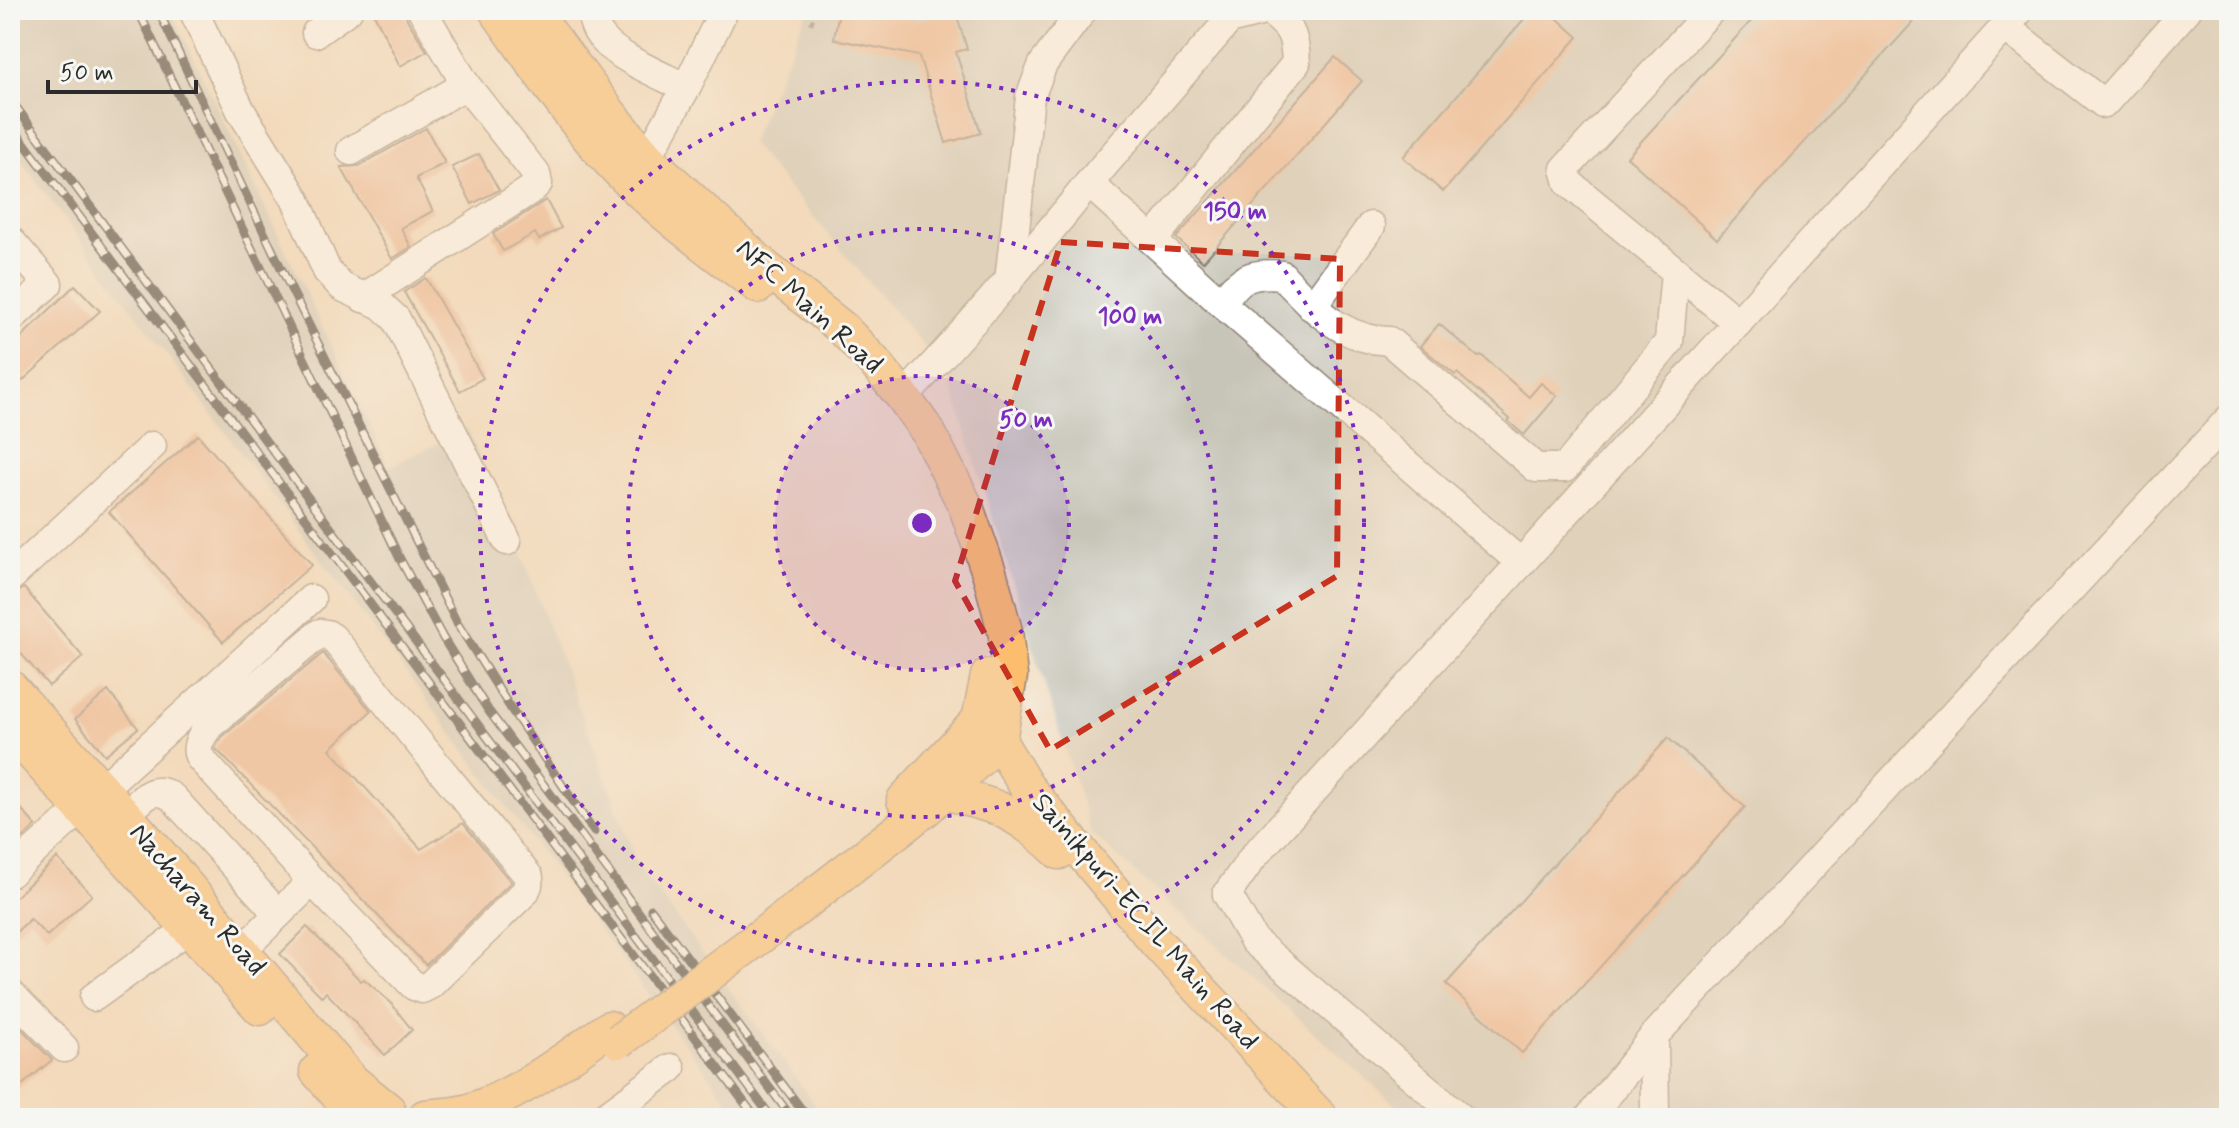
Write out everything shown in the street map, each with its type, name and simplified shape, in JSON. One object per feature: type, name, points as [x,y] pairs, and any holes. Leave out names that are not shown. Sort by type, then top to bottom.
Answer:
[{"type":"main road","name":"NFC Main Road","points":[[496,10],[587,136],[629,182],[707,248],[809,325],[848,361],[889,412],[940,502],[974,584],[990,670],[989,731]]},
{"type":"main road","name":"NFC Main Road","points":[[532,10],[647,158],[766,268],[842,328],[876,364],[928,432],[966,507],[990,575],[1005,631],[1010,676],[989,731]]},
{"type":"main road","name":"Nacharam Road","points":[[10,687],[188,929],[238,960],[380,1114]]},
{"type":"main road","name":"Nacharam Road","points":[[10,729],[92,799],[125,816],[238,960],[354,1118]]},
{"type":"main road","points":[[511,1118],[541,1101],[614,1034],[768,920],[935,785],[989,731]]},
{"type":"main road","name":"Sainikpuri-ECIL Main Road","points":[[989,731],[1026,786],[1155,941],[1321,1118]]},
{"type":"main road","name":"Sainikpuri-ECIL Main Road","points":[[935,785],[996,807],[1029,825],[1058,851],[1139,954],[1301,1118]]},
{"type":"main road","points":[[380,1114],[402,1109],[426,1118],[466,1112],[499,1099],[614,1034]]},
{"type":"street","points":[[193,10],[241,111],[296,200],[327,271],[342,287],[381,305],[396,319],[507,541]]},
{"type":"street","points":[[316,33],[348,10]]},
{"type":"street","points":[[363,298],[538,183],[536,174],[466,85],[422,10]]},
{"type":"street","points":[[590,10],[603,41],[624,56],[686,88]]},
{"type":"street","points":[[647,158],[724,10]]},
{"type":"street","points":[[1009,282],[1030,97],[1043,64],[1083,10]]},
{"type":"street","points":[[903,397],[1009,282],[1229,20],[1268,10],[1284,22],[1295,39],[1296,63],[1153,240]]},
{"type":"street","points":[[1711,10],[1565,169],[1569,183],[1738,323]]},
{"type":"street","points":[[1461,1118],[1254,941],[1227,894],[1253,857],[2012,18],[2104,104],[2187,10]]},
{"type":"street","points":[[351,151],[466,85]]},
{"type":"street","points":[[1089,183],[1221,303],[1521,563]]},
{"type":"street","points":[[1312,307],[1371,226]]},
{"type":"street","points":[[10,240],[48,284],[10,319]]},
{"type":"street","points":[[1221,303],[1231,289],[1258,273],[1282,275],[1312,307],[1337,325],[1364,337],[1389,341],[1536,468],[1565,468],[1669,342],[1675,271]]},
{"type":"street","points":[[1589,1118],[1654,1036],[2229,419]]},
{"type":"street","points":[[10,578],[152,446]]},
{"type":"street","points":[[10,873],[311,599]]},
{"type":"street","points":[[320,633],[333,638],[529,877],[525,892],[430,985],[422,989],[414,986],[312,881],[197,754],[202,735],[210,725],[320,633]]},
{"type":"street","points":[[125,816],[150,793],[157,790],[165,792],[278,914]]},
{"type":"street","points":[[238,960],[312,881]]},
{"type":"street","points":[[94,997],[188,929]]},
{"type":"street","points":[[10,993],[64,1048]]},
{"type":"street","points":[[1654,1036],[1655,1118]]},
{"type":"street","points":[[603,1118],[671,1068]]},
{"type":"path","points":[[811,24],[816,10]]},
{"type":"highlighted area","points":[[1061,242],[1340,259],[1337,576],[1050,750],[955,581]]},
{"type":"shaded area","points":[[10,10],[171,10],[389,467],[467,429],[521,552],[638,866],[825,1118],[741,1118],[10,146]]},
{"type":"shaded area","points":[[808,10],[2229,10],[2229,1118],[1410,1118],[1091,833],[948,375],[750,143]]},
{"type":"building","points":[[372,10],[405,10],[407,19],[427,51],[400,66]]},
{"type":"building","points":[[839,10],[864,10],[918,21],[955,10],[967,49],[956,52],[981,133],[946,143],[919,56],[834,39]]},
{"type":"building","points":[[1532,10],[1548,10],[1578,37],[1443,192],[1403,157]]},
{"type":"building","points":[[1761,10],[1924,10],[1717,239],[1627,157]]},
{"type":"building","points":[[1335,57],[1362,81],[1203,262],[1176,238]]},
{"type":"building","points":[[426,128],[445,163],[416,178],[433,211],[401,228],[411,247],[392,259],[341,167],[359,166]]},
{"type":"building","points":[[479,154],[499,190],[472,204],[452,167]]},
{"type":"building","points":[[546,200],[561,228],[539,240],[535,233],[503,251],[493,234]]},
{"type":"building","points":[[426,278],[483,378],[460,391],[404,292]]},
{"type":"building","points":[[75,285],[100,311],[10,392],[10,348]]},
{"type":"building","points":[[1439,324],[1529,397],[1541,383],[1557,396],[1524,435],[1457,373],[1455,375],[1420,346]]},
{"type":"building","points":[[198,435],[312,565],[223,642],[109,512]]},
{"type":"building","points":[[24,588],[83,657],[49,686],[10,641],[10,597]]},
{"type":"building","points":[[323,653],[371,711],[330,749],[421,849],[463,823],[511,882],[426,965],[215,748],[222,737]]},
{"type":"building","points":[[108,691],[138,728],[105,755],[75,719]]},
{"type":"building","points":[[1668,738],[1745,807],[1522,1053],[1446,984]]},
{"type":"building","points":[[10,796],[36,826],[10,850]]},
{"type":"building","points":[[57,858],[92,895],[47,936],[30,919],[10,938],[10,902]]},
{"type":"building","points":[[307,927],[361,981],[364,979],[390,1002],[412,1030],[385,1055],[326,992],[322,997],[280,954]]},
{"type":"building","points":[[10,1017],[52,1060],[10,1095]]},
{"type":"railway","points":[[138,10],[400,559],[443,638],[488,710],[792,1118]]},
{"type":"railway","points":[[158,10],[292,291],[457,623],[594,832]]},
{"type":"railway","points":[[10,99],[772,1118]]},
{"type":"railway","points":[[10,124],[756,1118]]},
{"type":"railway","points":[[651,909],[808,1118]]}]
